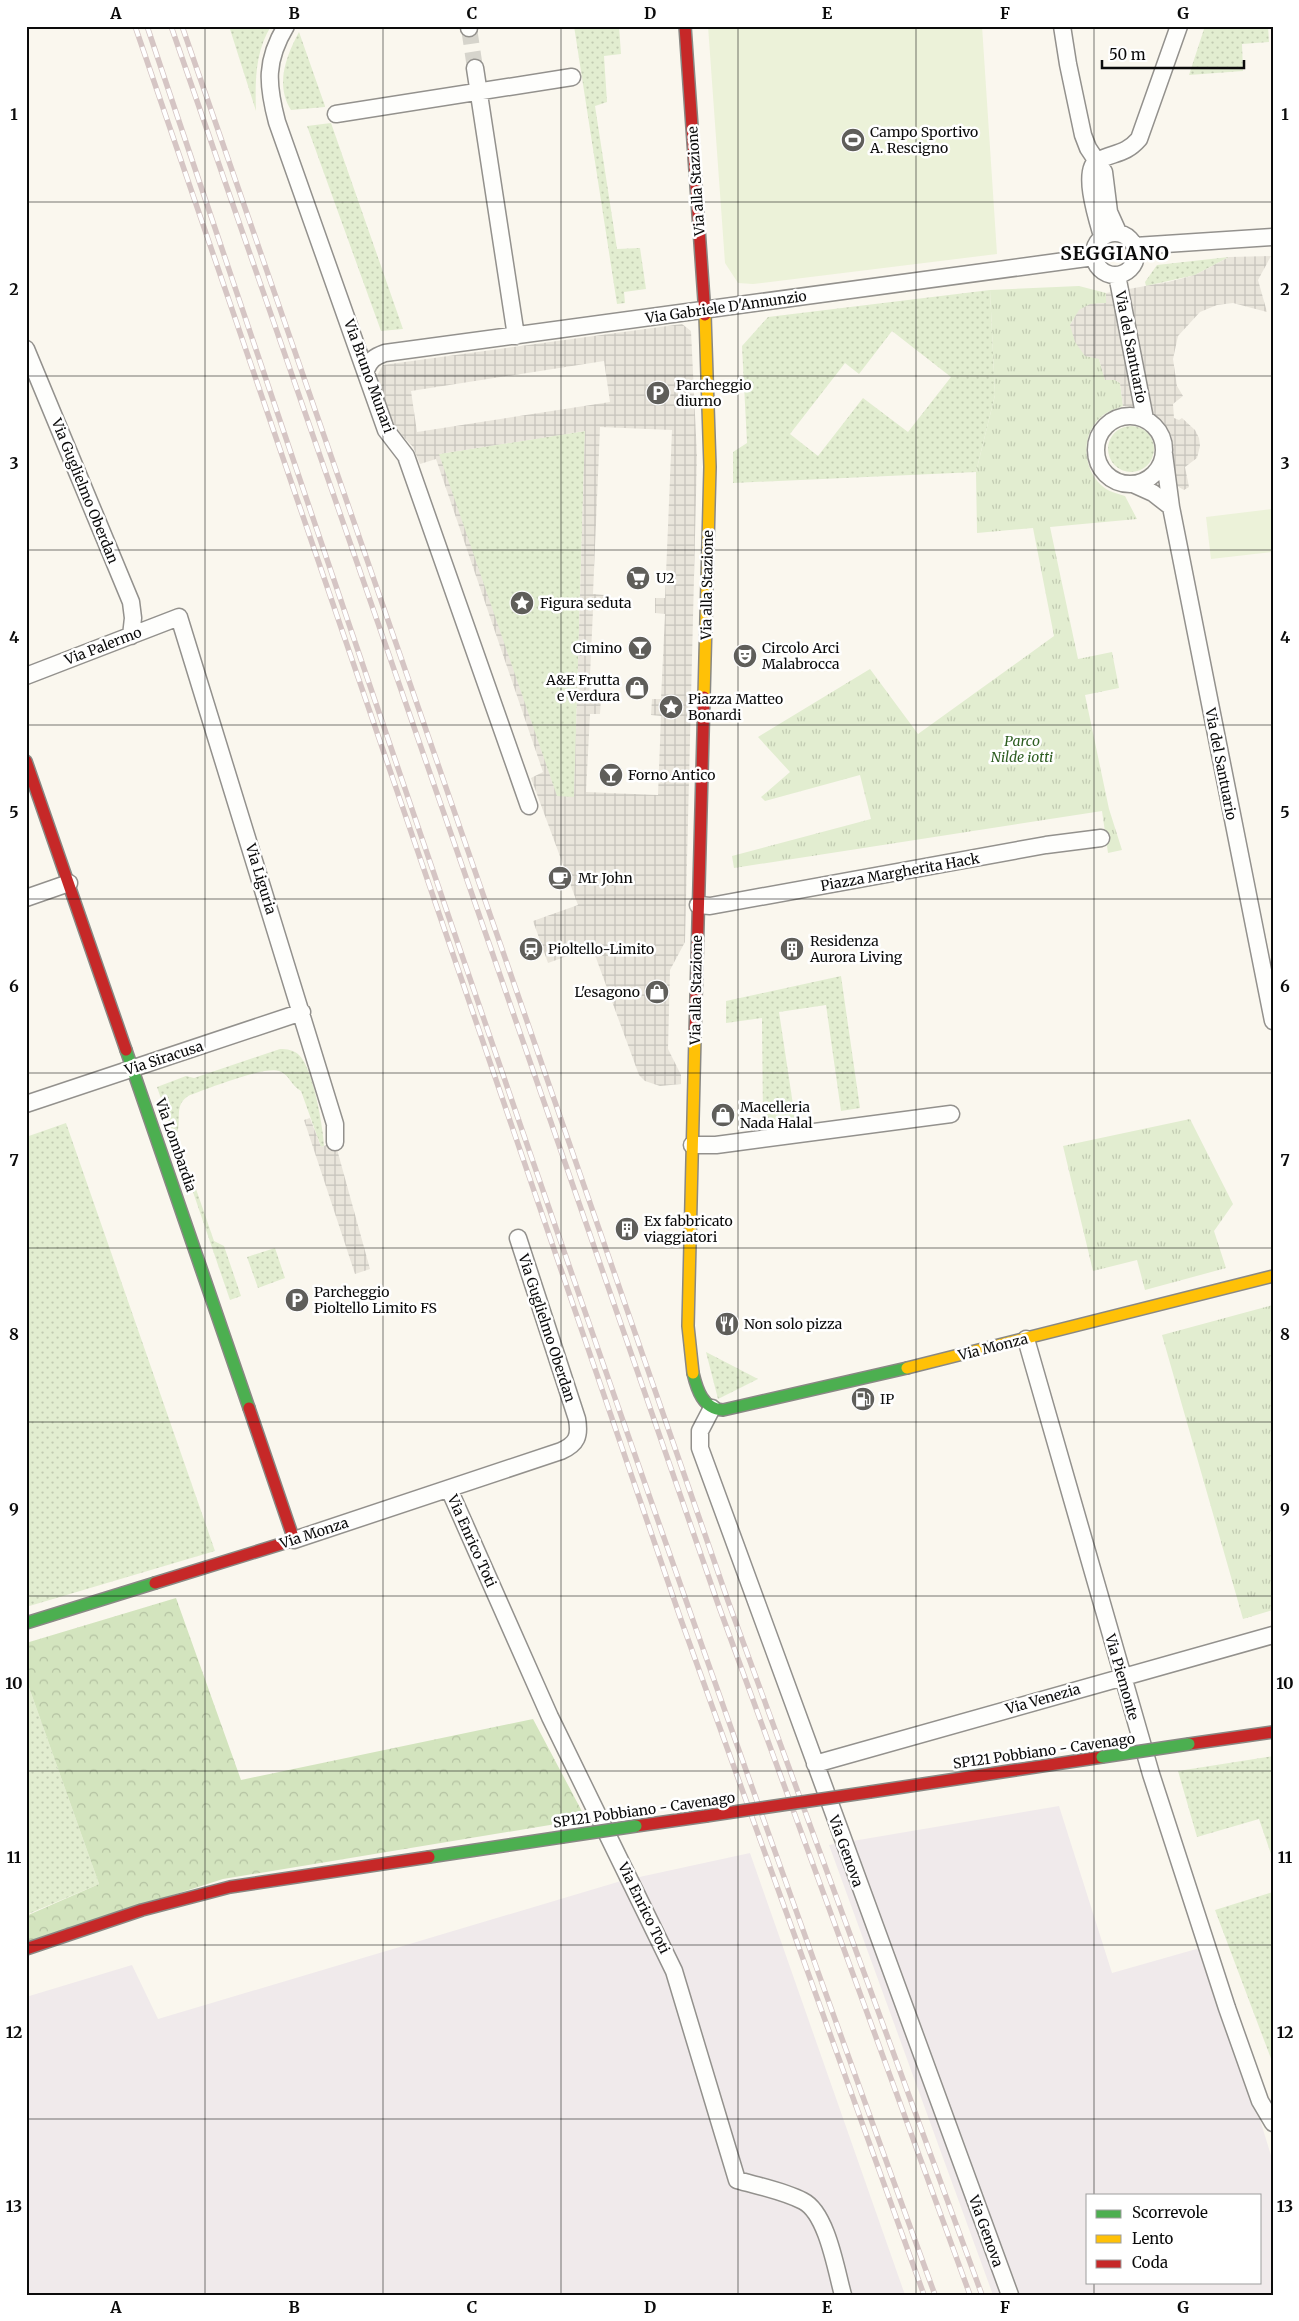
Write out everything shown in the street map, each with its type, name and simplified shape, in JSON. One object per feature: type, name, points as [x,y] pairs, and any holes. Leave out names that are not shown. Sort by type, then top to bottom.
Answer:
[{"type":"street","name":"Via Bruno Munari","points":[[286,26],[273,51],[268,79],[269,94],[277,122],[386,430],[406,456],[529,806]]},
{"type":"street","name":"Via alla Stazione","points":[[685,26],[705,310],[710,467],[688,1326],[689,1353],[698,1390],[703,1401],[712,1408]]},
{"type":"street","points":[[1062,26],[1083,135],[1096,161],[1104,172],[1110,212],[1118,232]]},
{"type":"street","points":[[1102,236],[1090,182],[1092,168],[1096,161],[1124,152],[1139,139],[1179,26]]},
{"type":"street","points":[[475,68],[516,336]]},
{"type":"street","points":[[336,114],[572,77]]},
{"type":"street","points":[[1118,232],[1128,237],[1135,246],[1136,259],[1134,265],[1129,270],[1117,275],[1102,270],[1094,257],[1095,246],[1102,236],[1118,232]]},
{"type":"street","points":[[1135,246],[1273,237]]},
{"type":"street","name":"Via Gabriele D'Annunzio","points":[[366,370],[369,361],[375,356],[385,353],[1094,257]]},
{"type":"street","name":"Via del Santuario","points":[[1117,275],[1145,419]]},
{"type":"street","name":"Via Guglielmo Oberdan","points":[[26,349],[129,598],[132,612],[131,636]]},
{"type":"street","points":[[1133,484],[1151,477],[1158,470],[1164,454],[1160,432],[1145,419],[1134,415],[1118,418],[1104,427],[1097,441],[1097,457],[1104,472],[1117,481],[1133,484],[1153,493],[1171,507]]},
{"type":"street","name":"Via del Santuario","points":[[1164,454],[1171,507],[1273,1020]]},
{"type":"street","name":"Via Palermo","points":[[26,676],[179,617]]},
{"type":"street","name":"Via Liguria","points":[[179,617],[302,1012],[335,1124],[335,1142]]},
{"type":"street","name":"Via Lombardia","points":[[26,761],[294,1540]]},
{"type":"street","name":"Piazza Margherita Hack","points":[[698,905],[710,906],[1046,845],[1101,838]]},
{"type":"street","points":[[26,898],[69,883]]},
{"type":"street","name":"Via Siracusa","points":[[26,1104],[302,1012]]},
{"type":"street","points":[[692,1145],[716,1145],[951,1114]]},
{"type":"street","name":"Via Guglielmo Oberdan","points":[[518,1238],[577,1419]]},
{"type":"street","name":"Via Monza","points":[[712,1408],[719,1410],[738,1408],[1026,1339],[1273,1276]]},
{"type":"street","name":"Via Piemonte","points":[[1026,1339],[1151,1774],[1227,2008],[1260,2101],[1273,2123]]},
{"type":"street","name":"Via Genova","points":[[712,1408],[700,1431],[700,1448],[814,1764],[1010,2295]]},
{"type":"street","name":"Via Monza","points":[[26,1623],[294,1540],[570,1447],[576,1442],[579,1435],[577,1419]]},
{"type":"street","name":"Via Enrico Toti","points":[[449,1489],[550,1717],[674,1971],[737,2180],[801,2200],[816,2211],[823,2225],[843,2295]]},
{"type":"street","name":"Via Venezia","points":[[814,1764],[1273,1635]]},
{"type":"street","name":"SP121 Pobbiano - Cavenago","points":[[26,1949],[142,1910],[230,1887],[1273,1732]]},
{"type":"shaded area","points":[[1271,256],[1258,280],[1267,312],[1233,303],[1217,305],[1200,312],[1178,336],[1173,359],[1177,386],[1183,396],[1173,404],[1174,418],[1179,420],[1182,418],[1195,430],[1200,446],[1197,458],[1185,467],[1189,487],[1184,490],[1177,486],[1173,467],[1171,435],[1163,422],[1143,408],[1123,406],[1120,383],[1115,380],[1105,380],[1099,359],[1085,356],[1075,342],[1070,325],[1079,310],[1090,304],[1106,303],[1106,293],[1168,282],[1195,275],[1229,257]]},
{"type":"shaded area","name":"Piazza Matteo Bonardi","points":[[682,324],[691,331],[697,456],[685,942],[670,970],[668,1049],[681,1075],[681,1084],[660,1086],[645,1081],[639,1075],[592,947],[548,963],[533,921],[578,905],[531,778],[543,772],[436,459],[420,464],[413,447],[394,427],[376,377],[383,365]],"holes":[[[604,361],[610,402],[417,432],[411,391]],[[600,427],[672,430],[665,598],[655,598],[655,613],[665,614],[661,699],[652,699],[651,715],[661,716],[658,795],[586,792],[590,714],[600,714],[601,697],[589,697],[593,610],[604,610],[605,595],[593,594]],[[585,431],[574,797],[557,796],[439,454]]]},
{"type":"shaded area","points":[[310,1118],[321,1147],[335,1142],[370,1269],[355,1274],[304,1120]]},
{"type":"shaded area","points":[[1059,1806],[1112,1973],[1207,1946],[1273,2162],[1273,2295],[993,2295],[829,1845]]},
{"type":"shaded area","points":[[750,1853],[905,2295],[26,2295],[26,1997],[132,1965],[158,2019],[621,1881]]},
{"type":"green space","points":[[229,26],[271,26],[262,46],[257,67],[256,111]]},
{"type":"green space","points":[[574,26],[619,26],[621,54],[604,56],[607,102],[595,106],[617,249],[640,248],[646,289],[624,292],[625,303],[617,304]]},
{"type":"green space","name":"Campo Sportivo A. Rescigno","points":[[708,26],[982,26],[997,254],[753,284],[738,283],[725,263]]},
{"type":"green space","points":[[1205,26],[1268,26],[1269,42],[1242,44],[1243,71],[1189,75]]},
{"type":"green space","points":[[299,32],[325,107],[291,110],[286,100],[283,81],[284,71],[290,51]]},
{"type":"green space","points":[[331,123],[403,329],[381,331],[307,126]]},
{"type":"green space","points":[[1229,257],[1195,275],[1146,286],[1145,282],[1157,265]]},
{"type":"green space","name":"Parco Nilde iotti","points":[[1079,286],[1106,293],[1107,303],[1084,307],[1070,325],[1099,359],[1105,380],[1115,380],[1120,383],[1123,406],[1104,414],[1095,423],[1087,441],[1087,460],[1095,478],[1101,485],[1112,492],[1125,496],[1137,519],[1050,527],[1078,659],[1112,652],[1119,688],[1085,695],[1109,809],[1122,850],[1108,853],[1102,811],[734,868],[732,856],[871,819],[860,775],[765,801],[761,797],[790,772],[758,737],[870,669],[918,734],[1054,636],[1033,528],[977,533],[976,472],[995,395],[990,290]]},
{"type":"green space","points":[[990,290],[995,395],[976,472],[733,483],[733,452],[747,443],[742,346],[768,317]],"holes":[[[892,331],[951,377],[908,432],[863,398],[818,456],[790,434],[845,363],[859,374]]]},
{"type":"green space","points":[[1131,426],[1144,430],[1150,436],[1154,449],[1150,462],[1144,468],[1131,472],[1118,468],[1112,462],[1108,449],[1112,436],[1118,430]]},
{"type":"green space","points":[[585,431],[574,797],[557,797],[438,454]]},
{"type":"green space","points":[[1273,509],[1273,552],[1211,559],[1206,517]]},
{"type":"green space","points":[[841,976],[860,1108],[841,1111],[826,1005],[779,1012],[795,1118],[763,1123],[762,1018],[726,1023],[726,1001]]},
{"type":"green space","points":[[280,1049],[297,1053],[309,1072],[322,1125],[324,1146],[321,1147],[301,1091],[286,1075],[279,1071],[272,1070],[249,1075],[190,1095],[182,1103],[179,1112],[177,1134],[214,1241],[224,1246],[241,1296],[230,1300],[157,1087],[186,1076],[194,1078]]},
{"type":"green space","points":[[1190,1119],[1233,1204],[1214,1231],[1226,1268],[1145,1290],[1137,1260],[1093,1271],[1063,1146]]},
{"type":"green space","points":[[66,1123],[215,1551],[26,1607],[26,1137]]},
{"type":"green space","points":[[275,1248],[285,1278],[258,1288],[247,1257]]},
{"type":"green space","points":[[1273,1305],[1273,1610],[1243,1619],[1162,1335]]},
{"type":"green space","points":[[706,1352],[758,1379],[718,1399]]},
{"type":"green space","points":[[176,1598],[241,1780],[533,1719],[586,1819],[223,1879],[26,1942],[26,1916],[99,1884],[26,1679],[26,1643]]},
{"type":"green space","points":[[26,1679],[99,1884],[26,1915]]},
{"type":"green space","points":[[1273,1756],[1273,1860],[1259,1819],[1197,1837],[1178,1771]]},
{"type":"green space","points":[[1273,1892],[1273,2064],[1215,1910]]},
{"type":"tunnel","points":[[469,28],[475,68]]},
{"type":"railway","points":[[135,26],[680,1617],[924,2295]]},
{"type":"railway","points":[[147,26],[339,595],[632,1447],[935,2295]]},
{"type":"railway","points":[[171,26],[718,1604],[970,2295]]},
{"type":"railway","points":[[182,26],[728,1601],[982,2295]]},
{"type":"traffic: fast","points":[[126,1050],[249,1408]]},
{"type":"traffic: fast","points":[[693,1373],[702,1398],[710,1406],[723,1410],[907,1368]]},
{"type":"traffic: fast","points":[[26,1623],[155,1583]]},
{"type":"traffic: fast","points":[[1102,1757],[1189,1744]]},
{"type":"traffic: fast","points":[[562,1837],[636,1826]]},
{"type":"traffic: fast","points":[[429,1857],[562,1837]]},
{"type":"traffic: slow","points":[[704,697],[710,467],[705,315]]},
{"type":"traffic: slow","points":[[693,1373],[688,1326],[695,1036]]},
{"type":"traffic: slow","points":[[907,1368],[1273,1276]]},
{"type":"traffic: jam","points":[[685,26],[705,315]]},
{"type":"traffic: jam","points":[[695,1036],[704,697]]},
{"type":"traffic: jam","points":[[26,761],[126,1050]]},
{"type":"traffic: jam","points":[[155,1583],[294,1540],[249,1408]]},
{"type":"traffic: jam","points":[[1189,1744],[1273,1732]]},
{"type":"traffic: jam","points":[[870,1792],[1102,1757]]},
{"type":"traffic: jam","points":[[706,1816],[870,1792]]},
{"type":"traffic: jam","points":[[636,1826],[706,1816]]},
{"type":"traffic: jam","points":[[26,1949],[142,1910],[230,1887],[429,1857]]},
{"type":"place","name":"Campo Sportivo A. Rescigno","points":[[853,140]]},
{"type":"place","name":"Parcheggio diurno","points":[[658,393]]},
{"type":"place","name":"U2","points":[[638,578]]},
{"type":"place","name":"Figura seduta","points":[[522,603]]},
{"type":"place","name":"Cimino","points":[[640,648]]},
{"type":"place","name":"Circolo Arci Malabrocca","points":[[745,656]]},
{"type":"place","name":"A&E Frutta e Verdura","points":[[637,688]]},
{"type":"place","name":"Piazza Matteo Bonardi","points":[[671,707]]},
{"type":"place","name":"Forno Antico","points":[[611,775]]},
{"type":"place","name":"Mr John","points":[[560,878]]},
{"type":"place","name":"Pioltello-Limito","points":[[531,949]]},
{"type":"place","name":"Residenza Aurora Living","points":[[792,949]]},
{"type":"place","name":"L'esagono","points":[[657,992]]},
{"type":"place","name":"Macelleria Nada Halal","points":[[723,1115]]},
{"type":"place","name":"Ex fabbricato viaggiatori","points":[[627,1229]]},
{"type":"place","name":"Parcheggio Pioltello Limito FS","points":[[297,1300]]},
{"type":"place","name":"Non solo pizza","points":[[727,1324]]},
{"type":"place","name":"IP","points":[[863,1399]]},
{"type":"district","name":"SEGGIANO","points":[[1115,253]]}]
